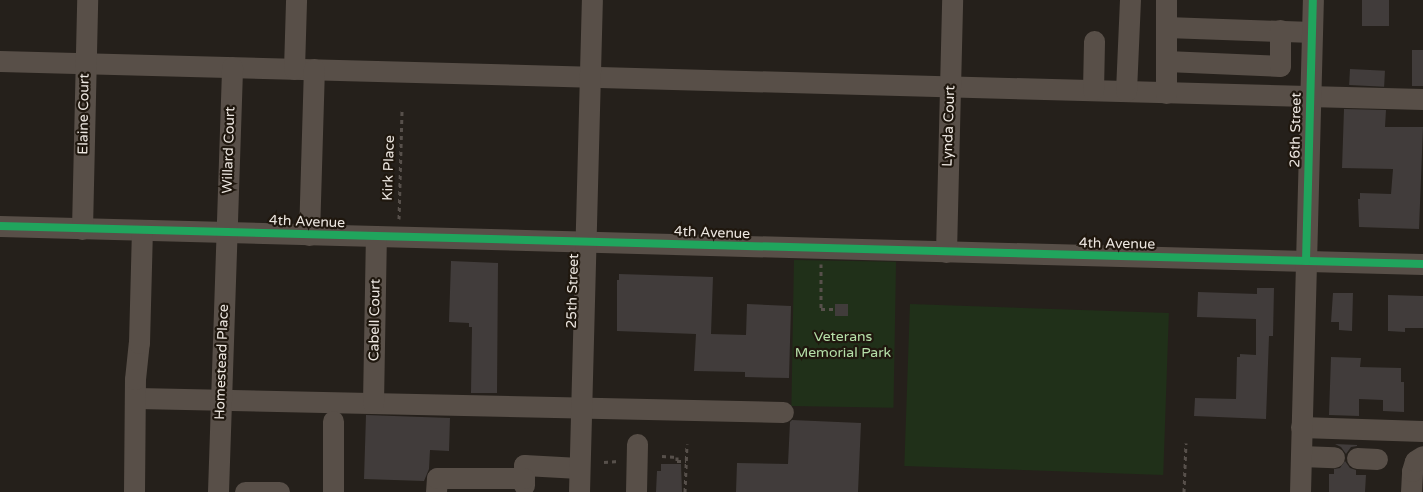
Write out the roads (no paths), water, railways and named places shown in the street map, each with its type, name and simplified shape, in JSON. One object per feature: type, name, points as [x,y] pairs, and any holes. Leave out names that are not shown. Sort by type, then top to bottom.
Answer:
[{"type":"street","name":"Elaine Court","points":[[82,229],[87,0]]},
{"type":"street","points":[[296,0],[304,69],[309,235]]},
{"type":"street","name":"25th Street","points":[[579,492],[592,0]]},
{"type":"street","name":"Lynda Court","points":[[946,252],[952,0]]},
{"type":"street","points":[[1126,92],[1130,0]]},
{"type":"street","points":[[1166,0],[1166,93]]},
{"type":"street","name":"26th Street","points":[[1300,492],[1313,0]]},
{"type":"street","points":[[1166,27],[1312,32]]},
{"type":"street","points":[[1166,61],[1280,66],[1280,30]]},
{"type":"street","points":[[1093,90],[1094,41]]},
{"type":"street","points":[[0,61],[1423,99]]},
{"type":"street","name":"Willard Court","points":[[226,232],[232,67]]},
{"type":"street","name":"4th Avenue","points":[[0,226],[1423,264]]},
{"type":"street","points":[[134,492],[137,398],[135,379],[139,334],[142,230]]},
{"type":"street","name":"Homestead Place","points":[[218,492],[226,232]]},
{"type":"street","name":"Cabell Court","points":[[373,403],[376,237]]},
{"type":"street","points":[[137,398],[221,398],[783,412]]},
{"type":"street","points":[[333,421],[333,492]]},
{"type":"street","points":[[1302,427],[1423,431]]},
{"type":"street","points":[[632,452],[636,492]]},
{"type":"street","points":[[1301,456],[1334,457]]},
{"type":"street","points":[[1411,492],[1412,471],[1415,461],[1423,456]]},
{"type":"street","points":[[436,492],[437,478],[524,485],[524,465],[580,468]]},
{"type":"street","points":[[1419,492],[1423,481]]},
{"type":"street","points":[[245,492],[279,492]]},
{"type":"park label","name":"Veterans Memorial Park","points":[[843,346]]}]
